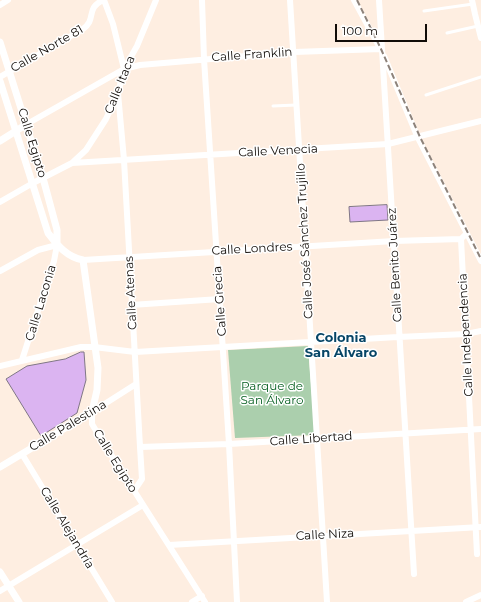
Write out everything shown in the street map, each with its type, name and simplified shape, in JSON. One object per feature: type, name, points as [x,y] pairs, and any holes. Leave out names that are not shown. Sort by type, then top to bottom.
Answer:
[{"type":"street","points":[[0,5],[8,0]]},
{"type":"street","points":[[0,141],[16,130],[124,69],[113,24],[103,0]]},
{"type":"street","name":"Calle Norte 81","points":[[0,77],[88,25],[93,7],[103,0]]},
{"type":"street","points":[[149,0],[153,7]]},
{"type":"street","name":"Calle Itaca","points":[[72,163],[86,150],[100,129],[118,93],[124,69],[137,46],[156,0]]},
{"type":"street","name":"Calle Grecia","points":[[202,0],[204,59],[229,444],[237,602]]},
{"type":"street","name":"Calle José Sánchez Trujillo","points":[[290,0],[327,602]]},
{"type":"street","points":[[354,0],[381,49],[418,138],[481,261]]},
{"type":"street","name":"Calle Benito Juárez","points":[[379,0],[394,241],[398,336],[406,433],[414,574]]},
{"type":"street","points":[[473,2],[478,14],[478,26],[481,38]]},
{"type":"street","name":"Calle Egipto","points":[[0,42],[43,178],[57,230],[57,245]]},
{"type":"street","name":"Calle Franklin","points":[[124,69],[140,65],[204,59],[294,52],[381,49]]},
{"type":"street","name":"Calle Egipto","points":[[0,81],[48,233],[57,245],[70,256],[83,260],[98,368],[97,390],[92,412],[92,424],[205,602]]},
{"type":"street","name":"Calle Atenas","points":[[118,93],[124,160],[142,479],[134,491]]},
{"type":"street","name":"Calle Venecia","points":[[72,163],[388,144],[418,138],[481,121]]},
{"type":"street","points":[[0,202],[72,163]]},
{"type":"street","points":[[461,239],[466,234]]},
{"type":"street","name":"Calle Londres","points":[[83,260],[394,241],[461,239]]},
{"type":"street","name":"Calle Independencia","points":[[461,239],[478,527],[477,554]]},
{"type":"street","points":[[0,271],[38,250],[57,245]]},
{"type":"street","name":"Calle Laconia","points":[[22,360],[54,261],[57,245]]},
{"type":"street","points":[[131,305],[220,299]]},
{"type":"street","points":[[0,366],[81,347],[135,352],[398,336],[466,334],[481,331]]},
{"type":"street","name":"Calle Palestina","points":[[0,467],[136,384]]},
{"type":"street","name":"Calle Libertad","points":[[140,448],[481,429]]},
{"type":"street","name":"Calle Alejandría","points":[[22,454],[112,602]]},
{"type":"street","points":[[0,590],[143,505]]},
{"type":"street","name":"Calle Niza","points":[[169,545],[234,540],[478,527]]},
{"type":"street","points":[[0,572],[19,602]]},
{"type":"street","points":[[466,602],[481,595]]},
{"type":"street","points":[[192,602],[202,596]]},
{"type":"lane","points":[[424,11],[473,2]]},
{"type":"lane","points":[[447,33],[478,26]]},
{"type":"lane","points":[[426,95],[481,77]]},
{"type":"lane","points":[[273,106],[296,105]]},
{"type":"green space","name":"Parque de San Álvaro","points":[[308,346],[315,435],[235,438],[228,350]]},
{"type":"building","points":[[387,205],[388,220],[350,222],[349,207]]},
{"type":"building","points":[[84,352],[86,380],[77,413],[41,436],[6,379],[27,366],[65,359]]},
{"type":"railway","points":[[357,0],[381,49],[420,137],[481,259]]},
{"type":"district","name":"Colonia San Álvaro","points":[[341,346]]}]
